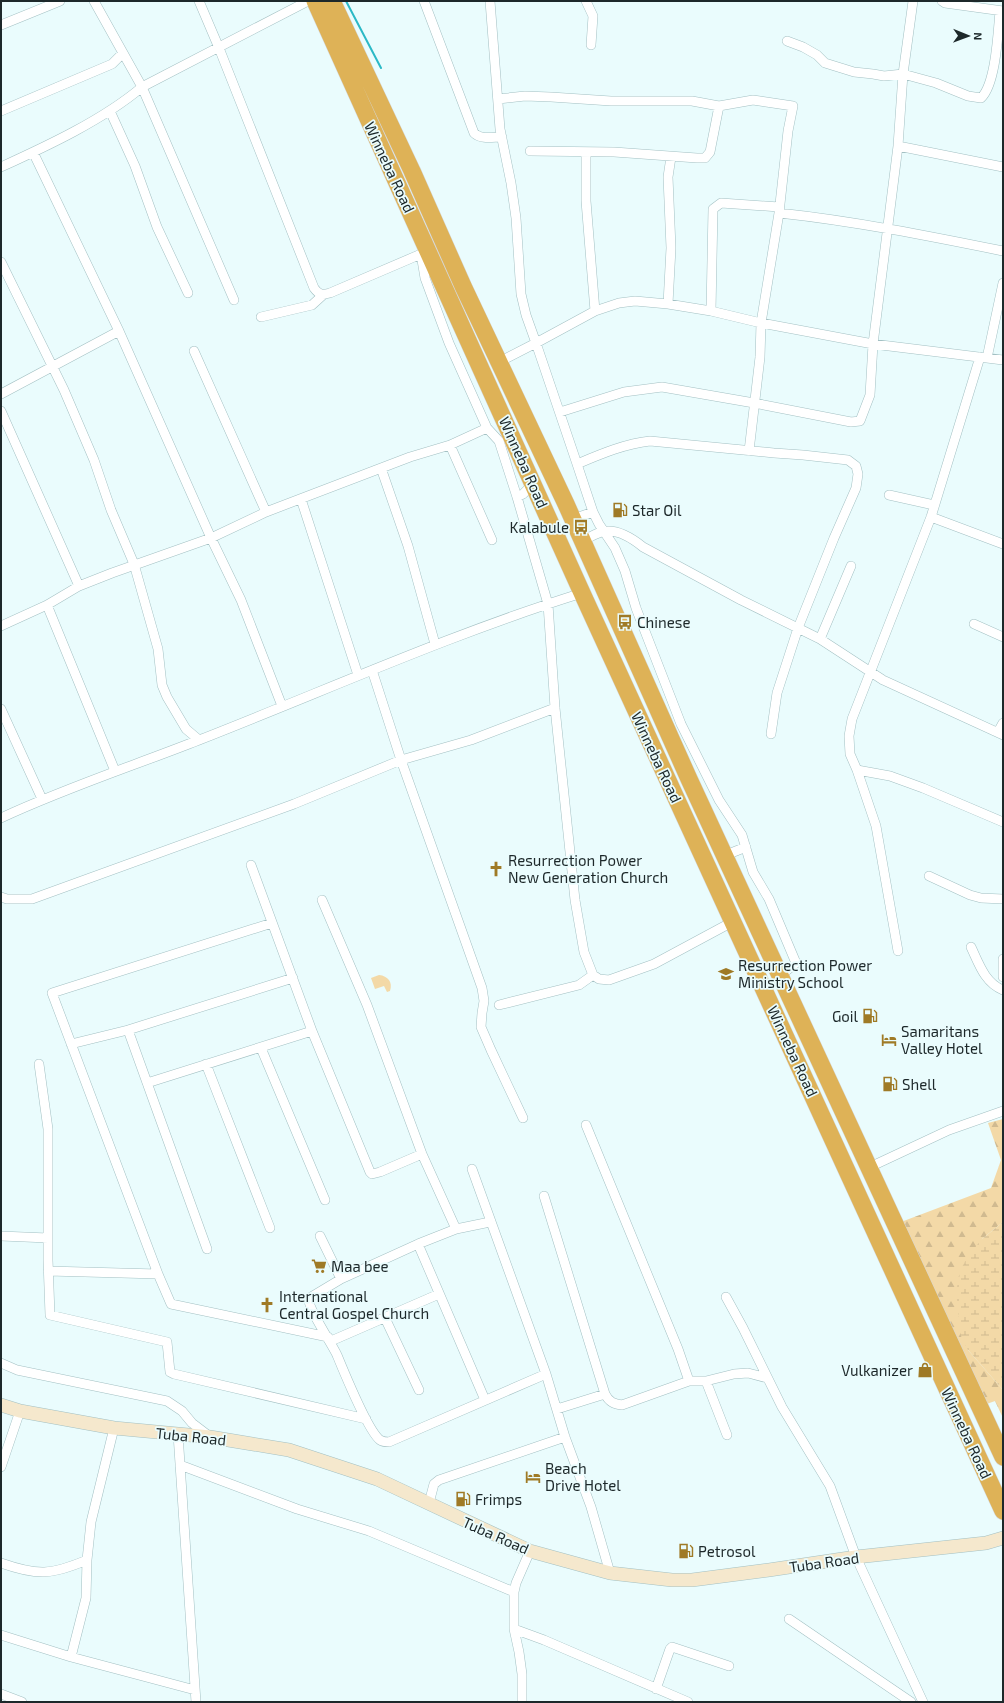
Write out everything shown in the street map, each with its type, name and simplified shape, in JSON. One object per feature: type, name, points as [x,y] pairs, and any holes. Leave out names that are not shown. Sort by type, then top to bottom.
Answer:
[{"type":"highway","name":"Winneba Road","points":[[315,1],[425,252],[446,291],[534,483],[582,593],[734,921],[1003,1512]]},
{"type":"highway","name":"Winneba Road","points":[[332,1],[582,541],[674,727],[726,856],[1003,1458]]},
{"type":"highway","points":[[446,291],[454,292],[463,286]]},
{"type":"highway","points":[[876,1233],[895,1224]]},
{"type":"street","points":[[1,25],[60,1]]},
{"type":"street","points":[[94,1],[142,87],[234,300]]},
{"type":"street","points":[[199,1],[314,288],[318,293],[323,295]]},
{"type":"street","points":[[1,167],[33,152],[110,111],[142,87],[308,1]]},
{"type":"street","points":[[424,1],[474,133],[477,136],[484,138],[502,137]]},
{"type":"street","points":[[490,1],[502,137],[516,218],[521,294],[526,315],[593,512],[615,548],[625,571],[674,727],[742,835],[753,872],[769,899],[796,963],[781,974]]},
{"type":"street","points":[[586,1],[593,16],[591,45]]},
{"type":"street","points":[[560,412],[624,392],[662,387],[851,422],[860,421],[870,395],[873,344],[898,146],[902,74],[912,1]]},
{"type":"street","points":[[786,41],[803,47],[817,55],[825,63],[854,72],[884,76],[902,74],[936,83],[968,96],[982,98],[989,88],[1002,11],[946,3],[942,1]]},
{"type":"street","points":[[1,111],[112,64],[123,53]]},
{"type":"street","points":[[498,99],[525,96],[544,96],[611,101],[692,101],[719,106],[753,100],[793,106],[788,131],[779,210],[761,323],[760,357],[749,451]]},
{"type":"street","points":[[530,151],[653,154],[671,157],[705,158],[710,152],[719,106]]},
{"type":"street","points":[[110,111],[135,166],[157,227],[188,293]]},
{"type":"street","points":[[898,146],[1003,167]]},
{"type":"street","points":[[33,152],[119,331],[211,538],[241,600],[282,706]]},
{"type":"street","points":[[586,152],[586,201],[595,311]]},
{"type":"street","points":[[668,304],[671,248],[668,177],[671,157]]},
{"type":"street","points":[[711,311],[713,208],[720,203],[779,210],[887,228],[1003,251]]},
{"type":"street","points":[[261,318],[312,306],[323,295],[425,252],[425,278],[449,343],[487,428],[499,441],[548,604],[555,708],[575,900],[584,952],[593,975],[599,979],[609,980],[654,964],[734,921]]},
{"type":"street","points":[[1,262],[53,367],[94,460],[111,510],[134,564],[158,649],[162,685],[172,706],[186,729],[200,740]]},
{"type":"street","points":[[898,951],[876,826],[850,754],[849,736],[852,719],[931,517],[983,358],[1003,283]]},
{"type":"street","points":[[499,362],[595,311],[619,303],[635,301],[668,304],[711,311],[761,323],[873,344],[1003,360]]},
{"type":"street","points":[[1,394],[119,331]]},
{"type":"street","points":[[194,351],[266,512]]},
{"type":"street","points":[[1,411],[80,586]]},
{"type":"street","points":[[2,623],[47,605],[80,586],[134,564],[211,538],[266,512],[381,468],[450,445],[487,428]]},
{"type":"street","points":[[577,464],[612,450],[636,443],[650,441],[848,460],[856,466],[858,474],[856,488],[798,628],[777,693],[771,734]]},
{"type":"street","points":[[450,445],[492,540]]},
{"type":"street","points":[[381,468],[408,546],[435,644]]},
{"type":"street","points":[[517,497],[523,494],[534,483]]},
{"type":"street","points":[[889,495],[934,505]]},
{"type":"street","points":[[300,499],[358,675]]},
{"type":"street","points":[[573,519],[593,512]]},
{"type":"street","points":[[931,517],[1003,544]]},
{"type":"street","points":[[582,541],[604,531],[630,537],[643,547],[798,628],[820,640],[871,673],[924,700],[1000,733],[1003,722]]},
{"type":"street","points":[[820,640],[851,566]]},
{"type":"street","points":[[1,818],[42,799],[200,740],[435,644],[582,593]]},
{"type":"street","points":[[47,605],[115,771]]},
{"type":"street","points":[[974,624],[1003,637]]},
{"type":"street","points":[[372,670],[401,760],[482,988],[484,1002],[482,1027],[491,1050],[523,1118]]},
{"type":"street","points":[[1,897],[7,899],[32,899],[111,872],[294,804],[401,760],[471,740],[555,708]]},
{"type":"street","points":[[1,709],[42,799]]},
{"type":"street","points":[[857,770],[890,776],[923,788],[1003,822]]},
{"type":"street","points":[[726,856],[746,847]]},
{"type":"street","points":[[251,865],[312,1031],[370,1172],[372,1174],[380,1172],[422,1154]]},
{"type":"street","points":[[929,876],[970,895],[981,898],[1003,899]]},
{"type":"street","points":[[322,900],[367,1005],[422,1154],[456,1230]]},
{"type":"street","points":[[272,923],[52,993],[158,1274],[172,1304],[176,1306],[329,1339],[385,1318],[439,1294]]},
{"type":"street","points":[[971,947],[987,978],[996,988],[1003,990]]},
{"type":"street","points":[[1003,959],[1003,977]]},
{"type":"street","points":[[499,1005],[579,985],[593,975]]},
{"type":"street","points":[[71,1044],[128,1030],[293,978]]},
{"type":"street","points":[[128,1030],[207,1249]]},
{"type":"street","points":[[147,1083],[312,1031]]},
{"type":"street","points":[[262,1048],[325,1200]]},
{"type":"street","points":[[39,1064],[48,1130],[48,1272],[50,1315],[167,1342],[170,1372],[174,1374],[366,1419]]},
{"type":"street","points":[[206,1064],[270,1228]]},
{"type":"street","points":[[870,1167],[949,1130],[1003,1111]]},
{"type":"street","points":[[586,1125],[678,1349],[689,1381]]},
{"type":"street","points":[[472,1169],[546,1374],[565,1437],[591,1507],[610,1573]]},
{"type":"street","points":[[544,1196],[608,1400],[614,1404],[622,1405],[689,1381],[706,1381],[734,1374],[748,1373],[766,1378]]},
{"type":"street","points":[[490,1222],[456,1230],[418,1244],[341,1280],[309,1299],[309,1306],[329,1339],[366,1419],[378,1439],[388,1442],[546,1374]]},
{"type":"street","points":[[1,1236],[48,1238]]},
{"type":"street","points":[[320,1236],[341,1280]]},
{"type":"street","points":[[418,1244],[485,1400]]},
{"type":"street","points":[[48,1272],[158,1274]]},
{"type":"street","points":[[726,1297],[743,1328],[766,1378],[830,1486],[856,1557],[923,1702]]},
{"type":"street","points":[[385,1318],[419,1390]]},
{"type":"street","points":[[1,1363],[17,1370],[167,1401],[182,1411],[192,1423],[210,1437]]},
{"type":"street","points":[[706,1381],[726,1435]]},
{"type":"street","points":[[557,1409],[605,1394]]},
{"type":"street","name":"Tuba Road","points":[[1,1405],[20,1411],[114,1428],[210,1437],[289,1450],[377,1479],[484,1531],[530,1551],[610,1573],[672,1580],[692,1580],[856,1557],[986,1543],[1003,1538]]},
{"type":"street","points":[[1,1466],[20,1411]]},
{"type":"street","points":[[71,1657],[86,1598],[86,1560],[91,1522],[114,1428]]},
{"type":"street","points":[[178,1434],[196,1702]]},
{"type":"street","points":[[429,1503],[434,1484],[439,1480],[565,1437]]},
{"type":"street","points":[[180,1465],[297,1509],[369,1531],[514,1592]]},
{"type":"street","points":[[522,1702],[522,1674],[514,1629],[514,1592],[516,1583],[530,1551]]},
{"type":"street","points":[[1,1563],[23,1571],[39,1573],[57,1570],[86,1560]]},
{"type":"street","points":[[789,1620],[911,1702]]},
{"type":"street","points":[[514,1629],[551,1643],[688,1702]]},
{"type":"street","points":[[1,1636],[71,1657],[195,1690]]},
{"type":"street","points":[[656,1689],[670,1648],[672,1647],[729,1666]]},
{"type":"street","points":[[1,1694],[22,1702]]},
{"type":"green space","points":[[379,975],[389,980],[391,985],[390,991],[387,992],[384,986],[375,989],[371,978]]},
{"type":"green space","points":[[1003,1119],[1003,1222],[982,1239],[968,1350],[1003,1390],[1003,1418],[995,1401],[984,1405],[901,1222],[991,1188],[1001,1160],[988,1123]]},
{"type":"green space","points":[[1003,1222],[1003,1390],[968,1350],[961,1336],[956,1291],[961,1269],[968,1256],[982,1239]]},
{"type":"waterway","points":[[346,1],[381,68]]},
{"type":"place","name":"Star Oil","points":[[620,510]]},
{"type":"place","name":"Kalabule","points":[[581,527]]},
{"type":"place","name":"Chinese","points":[[625,622]]},
{"type":"place","name":"Resurrection Power New Generation Church","points":[[496,869]]},
{"type":"place","name":"Resurrection Power Ministry School","points":[[726,974]]},
{"type":"place","name":"Goil","points":[[870,1016]]},
{"type":"place","name":"Samaritans Valley Hotel","points":[[889,1040]]},
{"type":"place","name":"Shell","points":[[890,1084]]},
{"type":"place","name":"Maa bee","points":[[319,1266]]},
{"type":"place","name":"International Central Gospel Church","points":[[267,1305]]},
{"type":"place","name":"Vulkanizer","points":[[925,1370]]},
{"type":"place","name":"Beach Drive Hotel","points":[[533,1477]]},
{"type":"place","name":"Frimps","points":[[463,1499]]},
{"type":"place","name":"Petrosol","points":[[686,1551]]}]
